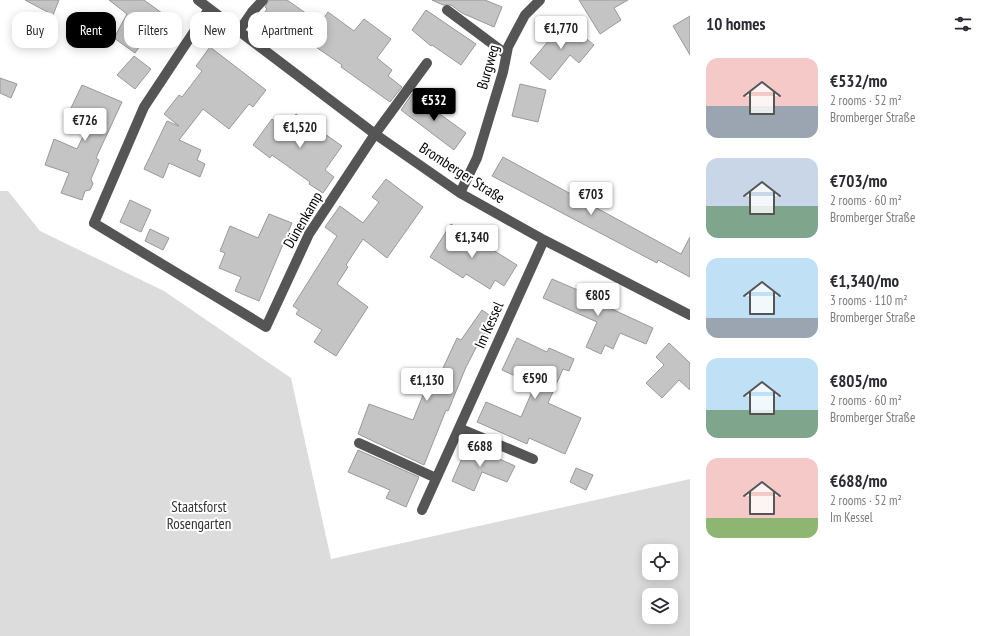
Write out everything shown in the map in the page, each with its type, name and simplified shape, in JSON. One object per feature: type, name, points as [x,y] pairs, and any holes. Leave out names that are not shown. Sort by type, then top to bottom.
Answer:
[{"type":"street","name":"Bromberger Straße","points":[[198,0],[213,12]]},
{"type":"street","points":[[240,30],[263,0]]},
{"type":"street","name":"Burgweg","points":[[460,192],[477,158],[503,72],[506,54],[525,15],[540,0]]},
{"type":"street","name":"Dünenkamp","points":[[209,9],[144,107],[94,223],[266,327],[309,234],[375,134],[427,63]]},
{"type":"street","points":[[447,10],[506,54]]},
{"type":"street","name":"Bromberger Straße","points":[[240,32],[375,134],[460,192],[544,240],[690,315]]},
{"type":"street","name":"Im Kessel","points":[[422,510],[544,240]]},
{"type":"street","points":[[459,428],[533,459]]},
{"type":"street","points":[[359,444],[436,478]]},
{"type":"green space","name":"Staatsforst Rosengarten","points":[[0,191],[8,191],[40,231],[164,291],[291,378],[331,559],[690,479],[690,636],[0,636]]},
{"type":"building","points":[[25,0],[59,0],[54,12],[47,12]]},
{"type":"building","points":[[109,0],[144,0],[160,12],[124,12]]},
{"type":"building","points":[[269,0],[287,0],[304,12],[265,12],[267,9],[265,7]]},
{"type":"building","points":[[432,0],[485,0],[502,7],[494,27],[462,13],[451,5],[443,5]]},
{"type":"building","points":[[579,0],[628,0],[614,8],[621,20],[600,34]]},
{"type":"building","points":[[426,10],[476,44],[461,65],[432,45],[431,46],[412,30]]},
{"type":"building","points":[[328,12],[354,31],[364,19],[391,39],[377,58],[392,70],[388,76],[402,87],[390,102],[341,67],[342,65],[317,48],[327,48]]},
{"type":"building","points":[[690,16],[690,55],[673,26]]},
{"type":"building","points":[[124,20],[124,45],[116,39],[116,34]]},
{"type":"building","points":[[565,21],[594,45],[579,63],[570,55],[550,80],[530,63]]},
{"type":"building","points":[[128,48],[139,48],[135,53]]},
{"type":"building","points":[[209,48],[211,48],[266,90],[253,107],[249,104],[229,129],[203,109],[179,140],[201,150],[197,160],[205,164],[200,177],[169,163],[163,178],[144,169],[167,121],[179,126],[164,114],[179,95],[182,97],[202,71],[196,66]]},
{"type":"building","points":[[134,56],[151,69],[135,89],[117,75]]},
{"type":"building","points":[[0,78],[17,84],[11,98],[0,93]]},
{"type":"building","points":[[520,84],[546,90],[538,122],[512,116]]},
{"type":"building","points":[[82,85],[122,102],[96,158],[99,160],[91,179],[93,184],[90,190],[85,191],[82,200],[61,193],[69,173],[45,165],[54,139],[77,149],[93,116],[71,108]]},
{"type":"building","points":[[412,94],[466,133],[454,150],[401,110]]},
{"type":"building","points":[[296,114],[342,146],[325,170],[334,177],[323,193],[272,155],[270,158],[253,145],[272,119],[279,124],[286,115],[292,119]]},
{"type":"building","points":[[503,157],[681,254],[690,237],[690,277],[658,260],[657,263],[492,176]]},
{"type":"building","points":[[386,179],[423,207],[387,258],[363,239],[346,265],[348,267],[337,284],[368,307],[336,356],[314,342],[322,330],[296,314],[299,310],[293,306],[337,236],[325,227],[340,206],[363,223],[379,202],[372,197]]},
{"type":"building","points":[[130,200],[151,210],[141,232],[120,222]]},
{"type":"building","points":[[269,214],[292,223],[259,301],[235,291],[241,277],[219,268],[225,253],[220,251],[230,226],[258,238]]},
{"type":"building","points":[[451,224],[517,265],[504,286],[495,280],[490,289],[466,274],[463,278],[430,257]]},
{"type":"building","points":[[150,229],[169,238],[163,250],[145,241]]},
{"type":"building","points":[[552,279],[594,297],[592,300],[653,328],[646,344],[620,333],[613,349],[605,345],[601,354],[586,347],[597,322],[543,298]]},
{"type":"building","points":[[482,310],[498,321],[488,335],[485,333],[466,367],[448,411],[446,410],[424,465],[358,434],[369,404],[413,420],[430,378],[437,381],[457,338],[461,340]]},
{"type":"building","points":[[517,338],[547,352],[549,348],[574,359],[569,371],[563,369],[548,403],[581,418],[565,454],[529,438],[527,444],[477,422],[486,402],[521,417],[535,385],[502,370]]},
{"type":"building","points":[[669,343],[690,363],[690,390],[679,380],[662,398],[646,383],[664,365],[656,357]]},
{"type":"building","points":[[468,445],[515,466],[507,482],[482,472],[474,491],[452,481]]},
{"type":"building","points":[[358,450],[419,477],[406,507],[386,498],[390,490],[348,472]]},
{"type":"building","points":[[576,468],[593,475],[586,490],[570,482]]}]
